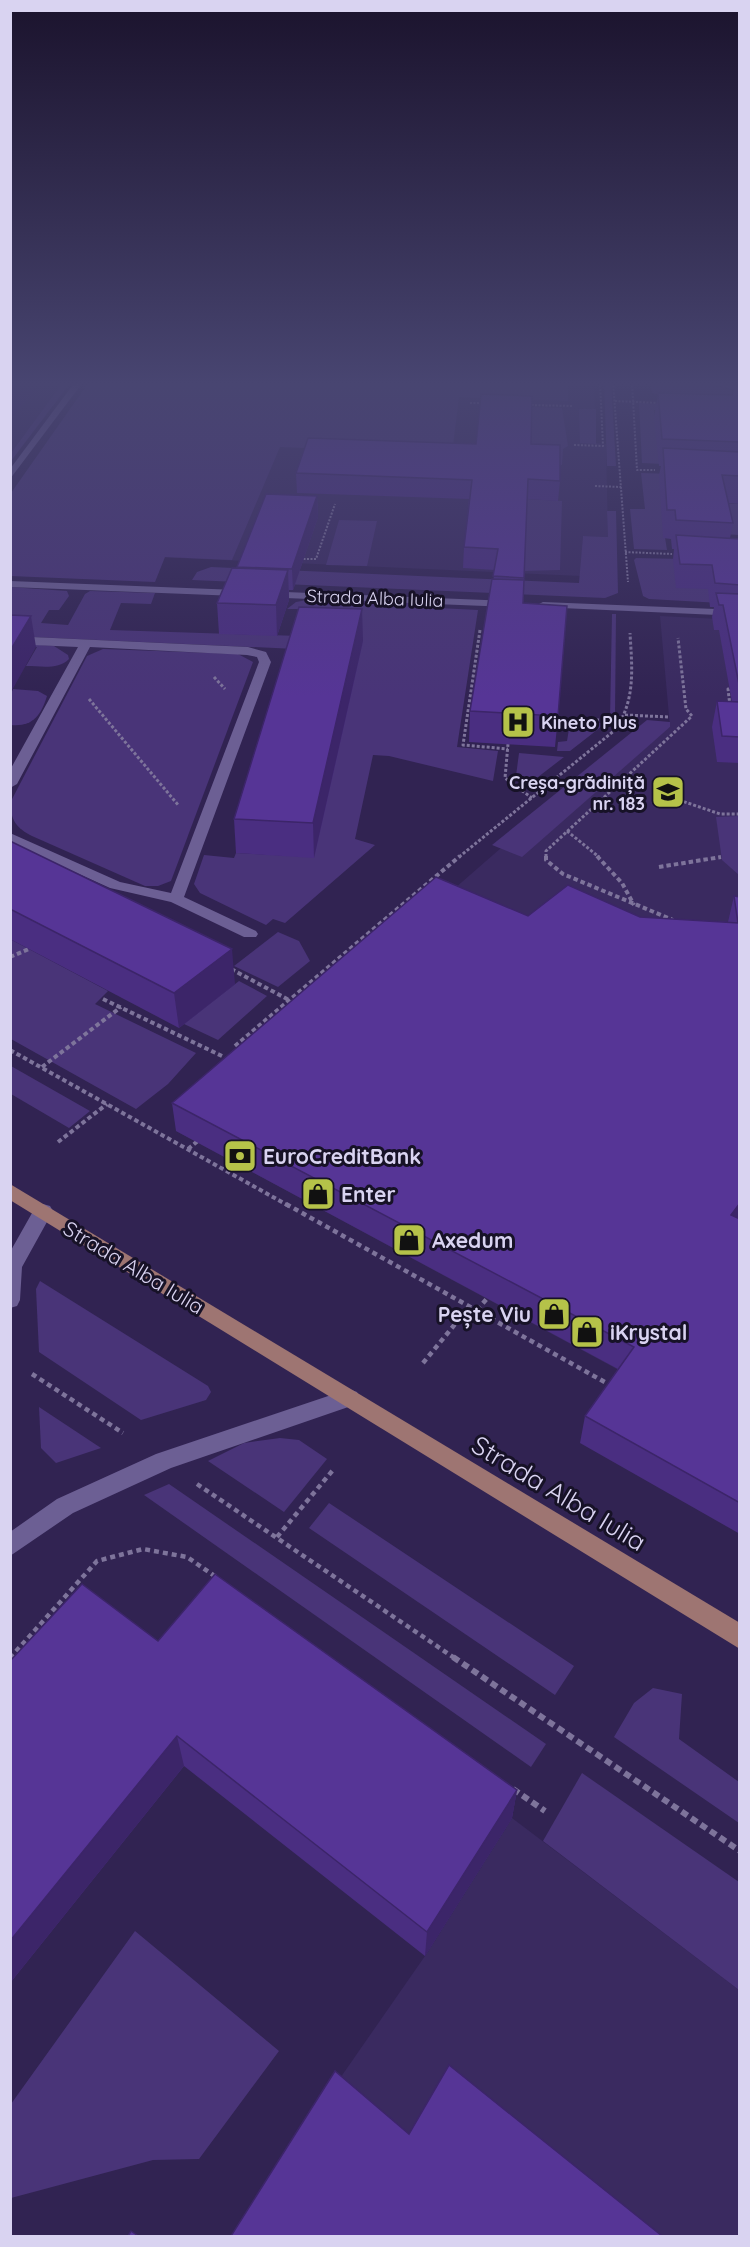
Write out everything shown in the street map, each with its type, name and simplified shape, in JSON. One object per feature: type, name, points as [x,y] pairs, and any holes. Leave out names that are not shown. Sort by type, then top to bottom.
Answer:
[{"type":"main road","name":"Strada Alba Iulia","points":[[10,1191],[740,1637]]},
{"type":"street","name":"Strada Alba Iulia","points":[[10,584],[740,613]]},
{"type":"street","points":[[10,640],[248,651],[261,655],[265,662],[176,899]]},
{"type":"street","points":[[10,784],[86,643]]},
{"type":"street","points":[[10,837],[115,885],[176,899],[250,934]]},
{"type":"street","name":"Strada Alba Iulia","points":[[10,1300],[12,1267],[43,1210]]},
{"type":"street","points":[[10,1546],[66,1506],[164,1461],[349,1398]]},
{"type":"path","points":[[617,487],[621,487],[628,586]]},
{"type":"path","points":[[295,558],[316,560],[335,504]]},
{"type":"path","points":[[625,552],[672,554]]},
{"type":"path","points":[[484,603],[463,746],[508,749]]},
{"type":"path","points":[[235,1046],[375,925],[600,744],[622,721],[632,689],[630,624]]},
{"type":"path","points":[[677,634],[686,710],[692,716],[546,851],[546,860],[552,866],[633,905],[677,921]]},
{"type":"path","points":[[197,649],[201,662],[246,712]]},
{"type":"path","points":[[68,677],[201,831]]},
{"type":"path","points":[[731,713],[728,689],[740,689]]},
{"type":"path","points":[[625,715],[669,717]]},
{"type":"path","points":[[596,720],[622,721]]},
{"type":"path","points":[[508,744],[505,778],[532,798]]},
{"type":"path","points":[[678,800],[720,814],[740,814]]},
{"type":"path","points":[[567,831],[582,842],[627,888],[633,905]]},
{"type":"path","points":[[658,867],[722,857]]},
{"type":"path","points":[[216,918],[224,966],[289,999]]},
{"type":"path","points":[[375,925],[383,928]]},
{"type":"path","points":[[10,957],[29,949]]},
{"type":"path","points":[[104,999],[222,1056]]},
{"type":"path","points":[[42,1067],[121,1007]]},
{"type":"path","points":[[10,1050],[618,1389]]},
{"type":"path","points":[[58,1142],[107,1104]]},
{"type":"path","points":[[188,1149],[205,1134]]},
{"type":"path","points":[[477,1310],[491,1293]]},
{"type":"path","points":[[423,1363],[470,1306]]},
{"type":"path","points":[[32,1374],[123,1433]]},
{"type":"path","points":[[277,1537],[333,1470]]},
{"type":"path","points":[[194,1482],[740,1851]]},
{"type":"path","points":[[10,1658],[97,1561],[143,1549],[188,1557],[226,1584]]},
{"type":"path","points":[[506,1783],[544,1811]]},
{"type":"shaded area","points":[[15,487],[263,487],[232,560],[165,557],[155,582],[10,576],[11,493]]},
{"type":"shaded area","points":[[58,487],[607,487],[608,537],[583,536],[581,576],[25,551]]},
{"type":"shaded area","points":[[643,487],[667,487],[661,500],[739,504],[739,535],[724,534],[721,521],[662,519],[667,550],[634,549],[630,509],[645,509]]},
{"type":"shaded area","points":[[526,499],[562,501],[560,570],[524,571]]},
{"type":"shaded area","points":[[607,511],[616,511],[618,593],[605,598],[192,580],[197,572],[211,567],[579,583],[583,536],[608,537]]},
{"type":"shaded area","points":[[339,520],[377,521],[367,566],[326,565]]},
{"type":"shaded area","points":[[636,558],[683,559],[739,590],[739,604],[649,599],[643,596],[634,560]]},
{"type":"shaded area","points":[[10,587],[67,591],[69,596],[59,610],[49,610],[41,623],[68,625],[85,594],[90,591],[155,593],[151,604],[121,603],[110,630],[299,636],[307,609],[287,609],[296,602],[307,600],[412,603],[419,607],[478,610],[457,747],[498,751],[493,781],[389,756],[373,755],[355,839],[375,845],[285,923],[273,919],[266,925],[200,893],[194,884],[204,855],[234,858],[236,853],[314,857],[296,649],[11,636]]},
{"type":"shaded area","points":[[612,614],[616,614],[615,716],[610,719]]},
{"type":"shaded area","points":[[660,616],[739,620],[739,1435],[176,1131],[501,848],[518,854],[670,727]]},
{"type":"shaded area","points":[[11,643],[54,646],[68,655],[69,659],[55,666],[26,666],[37,647],[11,645]]},
{"type":"shaded area","points":[[103,649],[238,654],[253,662],[171,881],[158,886],[145,886],[32,836],[18,827],[12,814],[10,803],[87,656]]},
{"type":"shaded area","points":[[13,689],[38,691],[47,696],[35,719],[25,724],[11,725]]},
{"type":"shaded area","points":[[647,720],[670,722],[670,727],[522,857],[492,845]]},
{"type":"shaded area","points":[[570,723],[606,723],[570,751],[557,751],[558,742],[567,741]]},
{"type":"shaded area","points":[[519,753],[564,757],[529,784],[516,776]]},
{"type":"shaded area","points":[[740,816],[739,875],[722,860],[716,817]]},
{"type":"shaded area","points":[[278,932],[299,941],[310,961],[278,987],[234,966]]},
{"type":"shaded area","points":[[10,939],[108,991],[95,1004],[196,1053],[168,1084],[136,1109],[11,1039]]},
{"type":"shaded area","points":[[239,981],[267,996],[218,1040],[184,1024]]},
{"type":"shaded area","points":[[11,1066],[90,1111],[69,1128],[11,1094]]},
{"type":"shaded area","points":[[40,1281],[208,1386],[211,1392],[206,1400],[141,1420],[39,1352],[36,1289]]},
{"type":"shaded area","points":[[39,1407],[101,1448],[56,1463],[41,1448]]},
{"type":"shaded area","points":[[280,1438],[299,1440],[327,1459],[284,1512],[208,1461],[244,1443]]},
{"type":"shaded area","points":[[169,1484],[546,1744],[531,1767],[144,1495]]},
{"type":"shaded area","points":[[329,1503],[574,1666],[555,1695],[309,1528]]},
{"type":"shaded area","points":[[653,1688],[682,1694],[679,1739],[739,1782],[739,1823],[614,1737],[634,1703]]},
{"type":"shaded area","points":[[582,1773],[739,1882],[739,1990],[543,1841]]},
{"type":"shaded area","points":[[512,1818],[739,1990],[739,2236],[242,2236],[336,2084],[425,1956]]},
{"type":"shaded area","points":[[135,1931],[279,2051],[199,2159],[153,2160],[11,2198],[11,2104]]},
{"type":"building","points":[[471,487],[528,487],[524,578],[493,576],[498,549],[464,547]]},
{"type":"building","points":[[666,487],[725,487],[733,523],[676,520],[675,510],[667,510]]},
{"type":"building","points":[[266,494],[317,496],[292,569],[237,567]]},
{"type":"building","points":[[676,535],[740,539],[740,585],[715,583],[712,565],[680,564]]},
{"type":"building","points":[[232,568],[288,570],[276,605],[217,603]]},
{"type":"building","points":[[492,579],[524,580],[523,603],[567,606],[558,716],[470,711]]},
{"type":"building","points":[[716,593],[740,594],[740,689],[723,605],[719,605]]},
{"type":"building","points":[[299,607],[362,609],[313,823],[234,819]]},
{"type":"building","points":[[10,615],[31,616],[10,651]]},
{"type":"building","points":[[717,701],[740,702],[740,737],[722,736]]},
{"type":"building","points":[[10,841],[232,949],[174,993],[10,909]]},
{"type":"building","points":[[436,877],[528,916],[568,885],[640,917],[738,923],[734,896],[740,897],[740,1203],[731,1215],[740,1219],[740,1503],[585,1416],[634,1347],[172,1103]]},
{"type":"building","points":[[215,1574],[517,1790],[427,1932],[177,1736],[10,1941],[10,1661],[82,1584],[158,1641]]},
{"type":"building","points":[[449,2065],[662,2236],[231,2236],[335,2071],[409,2134]]},
{"type":"building","points":[[131,2231],[138,2236],[128,2236]]},
{"type":"place","name":"Kineto Plus","points":[[518,722]]},
{"type":"place","name":"Creșa-grădiniță nr. 183","points":[[668,792]]},
{"type":"place","name":"EuroCreditBank","points":[[240,1156]]},
{"type":"place","name":"Enter","points":[[318,1194]]},
{"type":"place","name":"Axedum","points":[[409,1240]]},
{"type":"place","name":"Pește Viu","points":[[554,1314]]},
{"type":"place","name":"iKrystal","points":[[587,1332]]}]
